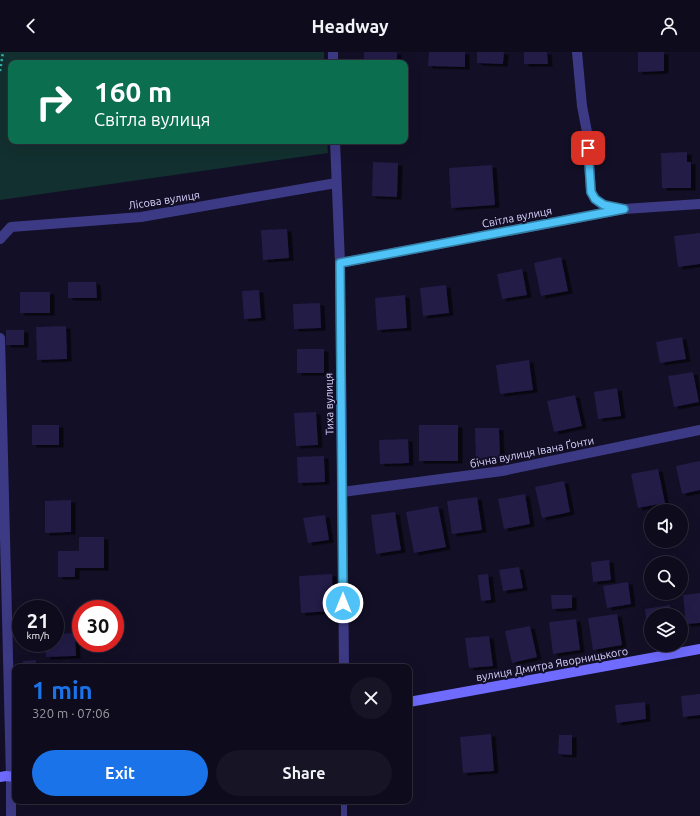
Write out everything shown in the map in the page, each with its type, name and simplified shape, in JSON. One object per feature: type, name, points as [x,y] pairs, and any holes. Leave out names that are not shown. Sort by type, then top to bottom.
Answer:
[{"type":"street","points":[[577,52],[582,106],[587,132],[591,192],[595,199],[604,205],[624,209]]},
{"type":"street","name":"Тиха вулиця","points":[[335,144],[340,263],[344,664]]},
{"type":"street","name":"Лісова вулиця","points":[[0,239],[11,227],[141,217],[336,183]]},
{"type":"street","name":"Світла вулиця","points":[[340,263],[624,209],[700,204]]},
{"type":"street","points":[[0,338],[8,776],[11,816]]},
{"type":"street","name":"бічна вулиця Івана Ґонти","points":[[342,492],[502,471],[700,430]]},
{"type":"street","name":"вулиця Дмитра Яворницького","points":[[412,701],[700,649]]},
{"type":"lane","points":[[344,804],[344,816]]},
{"type":"path","points":[[0,71],[3,52]]},
{"type":"green space","points":[[0,52],[324,52],[324,60],[8,60],[8,144],[327,144],[328,153],[0,200]]},
{"type":"building","points":[[364,52],[397,52],[397,60],[364,60]]},
{"type":"building","points":[[429,52],[465,52],[465,67],[428,66]]},
{"type":"building","points":[[477,52],[504,52],[503,64],[477,63]]},
{"type":"building","points":[[524,52],[547,52],[548,64],[524,64]]},
{"type":"building","points":[[638,52],[664,52],[664,71],[638,72]]},
{"type":"building","points":[[687,152],[687,162],[691,162],[691,188],[662,188],[661,153]]},
{"type":"building","points":[[373,162],[398,163],[397,197],[372,196]]},
{"type":"building","points":[[492,165],[495,205],[451,208],[449,168]]},
{"type":"building","points":[[287,229],[289,258],[263,260],[261,230]]},
{"type":"building","points":[[700,233],[700,264],[678,267],[674,236]]},
{"type":"building","points":[[561,257],[568,291],[541,296],[534,263]]},
{"type":"building","points":[[522,269],[527,295],[502,299],[497,274]]},
{"type":"building","points":[[68,282],[96,282],[97,298],[68,298]]},
{"type":"building","points":[[446,285],[449,313],[423,316],[420,288]]},
{"type":"building","points":[[259,290],[261,318],[244,319],[242,291]]},
{"type":"building","points":[[20,292],[50,292],[50,313],[20,313]]},
{"type":"building","points":[[405,295],[407,328],[377,330],[375,298]]},
{"type":"building","points":[[320,303],[321,328],[294,329],[293,304]]},
{"type":"building","points":[[66,326],[67,359],[37,360],[36,327]]},
{"type":"building","points":[[6,330],[24,330],[24,345],[6,345]]},
{"type":"building","points":[[682,337],[686,359],[660,363],[656,342]]},
{"type":"building","points":[[297,349],[324,349],[324,373],[297,373]]},
{"type":"building","points":[[529,360],[533,390],[500,394],[496,365]]},
{"type":"building","points":[[693,372],[699,402],[674,407],[668,376]]},
{"type":"building","points":[[617,388],[621,416],[598,419],[594,392]]},
{"type":"building","points":[[575,395],[582,426],[554,432],[547,401]]},
{"type":"building","points":[[316,412],[318,445],[296,446],[294,413]]},
{"type":"building","points":[[32,425],[59,425],[59,445],[32,445]]},
{"type":"building","points":[[419,425],[458,425],[458,461],[419,461]]},
{"type":"building","points":[[475,428],[499,428],[500,461],[476,462]]},
{"type":"building","points":[[408,439],[409,463],[380,464],[379,440]]},
{"type":"building","points":[[324,456],[325,482],[298,483],[297,457]]},
{"type":"building","points":[[700,461],[700,490],[682,494],[676,466]]},
{"type":"building","points":[[658,469],[665,503],[644,504],[644,507],[638,508],[631,474]]},
{"type":"building","points":[[564,481],[570,512],[542,518],[535,487]]},
{"type":"building","points":[[525,494],[530,524],[504,529],[498,499]]},
{"type":"building","points":[[477,497],[482,530],[452,534],[447,501]]},
{"type":"building","points":[[71,500],[71,532],[45,533],[45,501]]},
{"type":"building","points":[[438,506],[446,547],[414,553],[406,512]]},
{"type":"building","points":[[395,512],[401,550],[376,554],[371,515]]},
{"type":"building","points":[[325,515],[329,540],[308,543],[303,518]]},
{"type":"building","points":[[79,537],[104,537],[104,568],[75,568],[75,577],[58,577],[58,551],[79,551]]},
{"type":"building","points":[[609,560],[611,580],[593,582],[591,562]]},
{"type":"building","points":[[519,567],[523,588],[503,591],[499,570]]},
{"type":"building","points":[[332,574],[334,611],[301,613],[299,576]]},
{"type":"building","points":[[488,574],[491,600],[481,601],[478,575]]},
{"type":"building","points":[[628,582],[631,604],[607,608],[603,586]]},
{"type":"building","points":[[700,593],[700,623],[688,624],[688,608],[684,608],[684,600],[688,600],[688,594]]},
{"type":"building","points":[[551,595],[572,595],[572,608],[552,609]]},
{"type":"building","points":[[670,605],[670,608],[651,608]]},
{"type":"building","points":[[617,614],[622,645],[593,650],[588,618]]},
{"type":"building","points":[[576,619],[580,650],[553,654],[549,622]]},
{"type":"building","points":[[530,626],[537,657],[512,663],[505,631]]},
{"type":"building","points":[[72,633],[72,652],[76,652],[76,656],[46,657],[46,652],[64,652],[64,634]]},
{"type":"building","points":[[489,636],[493,666],[469,668],[465,638]]},
{"type":"building","points":[[36,660],[36,664],[23,664],[23,661]]},
{"type":"building","points":[[700,694],[700,715],[683,717],[681,696]]},
{"type":"building","points":[[645,702],[646,719],[617,723],[615,705]]},
{"type":"building","points":[[491,734],[494,771],[463,773],[460,737]]},
{"type":"building","points":[[559,735],[572,735],[572,755],[558,754]]},
{"type":"route","points":[[343,603],[340,263],[624,209],[604,205],[595,199],[591,192],[588,148]]}]
